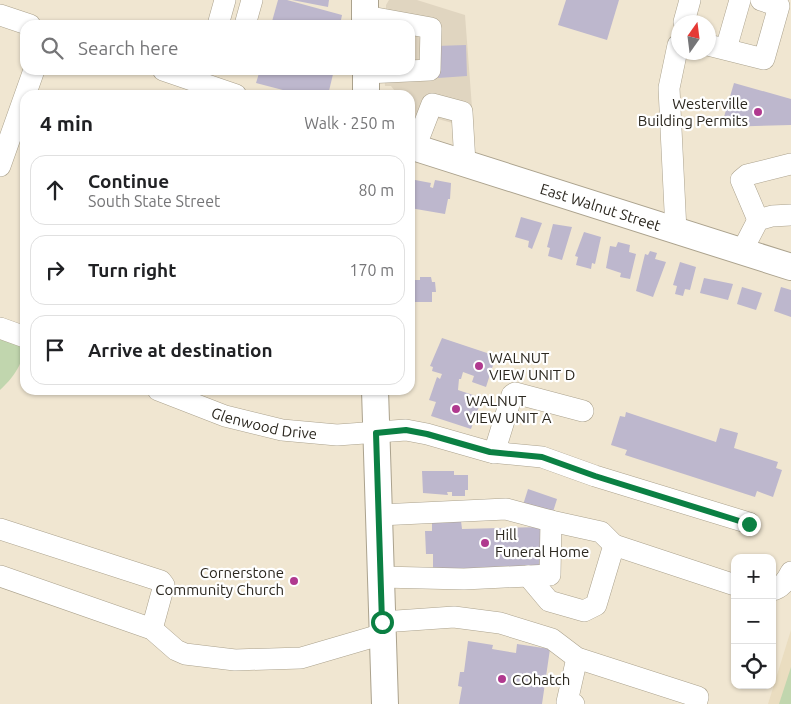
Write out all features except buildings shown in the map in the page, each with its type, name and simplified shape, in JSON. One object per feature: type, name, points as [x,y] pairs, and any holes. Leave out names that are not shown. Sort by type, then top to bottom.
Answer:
[{"type":"main road","name":"East Walnut Street","points":[[415,148],[791,267]]},
{"type":"main road","points":[[375,395],[385,704]]},
{"type":"street","points":[[219,20],[225,0]]},
{"type":"street","points":[[246,20],[252,0]]},
{"type":"street","points":[[686,15],[690,0]]},
{"type":"street","points":[[740,0],[717,47],[764,59],[779,6],[761,0]]},
{"type":"street","points":[[365,14],[393,20]]},
{"type":"street","points":[[0,15],[20,22]]},
{"type":"street","points":[[415,25],[431,28],[430,70],[432,104],[415,141]]},
{"type":"street","points":[[675,60],[669,88],[676,231]]},
{"type":"street","points":[[415,72],[430,70]]},
{"type":"street","points":[[26,90],[32,75]]},
{"type":"street","points":[[193,75],[217,79],[230,90]]},
{"type":"street","points":[[366,79],[394,75]]},
{"type":"street","points":[[432,104],[462,112],[465,163]]},
{"type":"street","points":[[2,155],[20,107]]},
{"type":"street","points":[[758,220],[741,184],[742,178],[769,168],[791,164]]},
{"type":"street","points":[[742,251],[758,220],[772,216],[791,215]]},
{"type":"street","points":[[0,328],[20,334]]},
{"type":"street","points":[[494,453],[512,395],[515,393],[583,411]]},
{"type":"street","name":"Glenwood Drive","points":[[171,395],[225,416],[282,430],[337,435],[406,430],[494,453],[542,457],[595,476],[749,524]]},
{"type":"street","points":[[379,515],[506,509],[602,532],[614,545],[731,584]]},
{"type":"street","points":[[381,577],[494,578],[550,575],[552,520]]},
{"type":"street","points":[[0,529],[161,581],[164,584],[152,629]]},
{"type":"street","points":[[528,576],[549,601],[584,611],[596,604],[614,545]]},
{"type":"street","points":[[776,590],[788,579],[791,572]]},
{"type":"street","points":[[0,576],[152,629],[176,650],[185,654],[235,660],[301,658],[383,628],[454,617],[500,623],[552,638],[577,658],[698,697],[696,704]]},
{"type":"street","points":[[574,704],[567,702],[577,658]]},
{"type":"shaded area","points":[[389,0],[417,0],[465,15],[474,134],[456,124],[438,119],[435,122],[415,116],[415,90],[394,90],[391,86],[385,86],[384,75],[415,75],[415,20],[386,20],[386,5]]},
{"type":"shaded area","points":[[791,630],[791,704],[768,704],[773,689],[776,689],[776,678]]},
{"type":"green space","points":[[0,328],[20,335],[20,364],[0,390]]},
{"type":"green space","points":[[791,667],[791,704],[779,704]]},
{"type":"place","name":"Westerville Building Permits","points":[[758,112]]},
{"type":"place","name":"WALNUT VIEW UNIT D","points":[[479,366]]},
{"type":"place","name":"WALNUT VIEW UNIT A","points":[[456,409]]},
{"type":"place","name":"Hill Funeral Home","points":[[485,543]]},
{"type":"place","name":"Cornerstone Community Church","points":[[294,581]]},
{"type":"place","name":"COhatch","points":[[502,679]]},
{"type":"route","points":[[382,622],[376,433],[406,430],[490,452],[542,457],[595,476],[749,524]]}]
